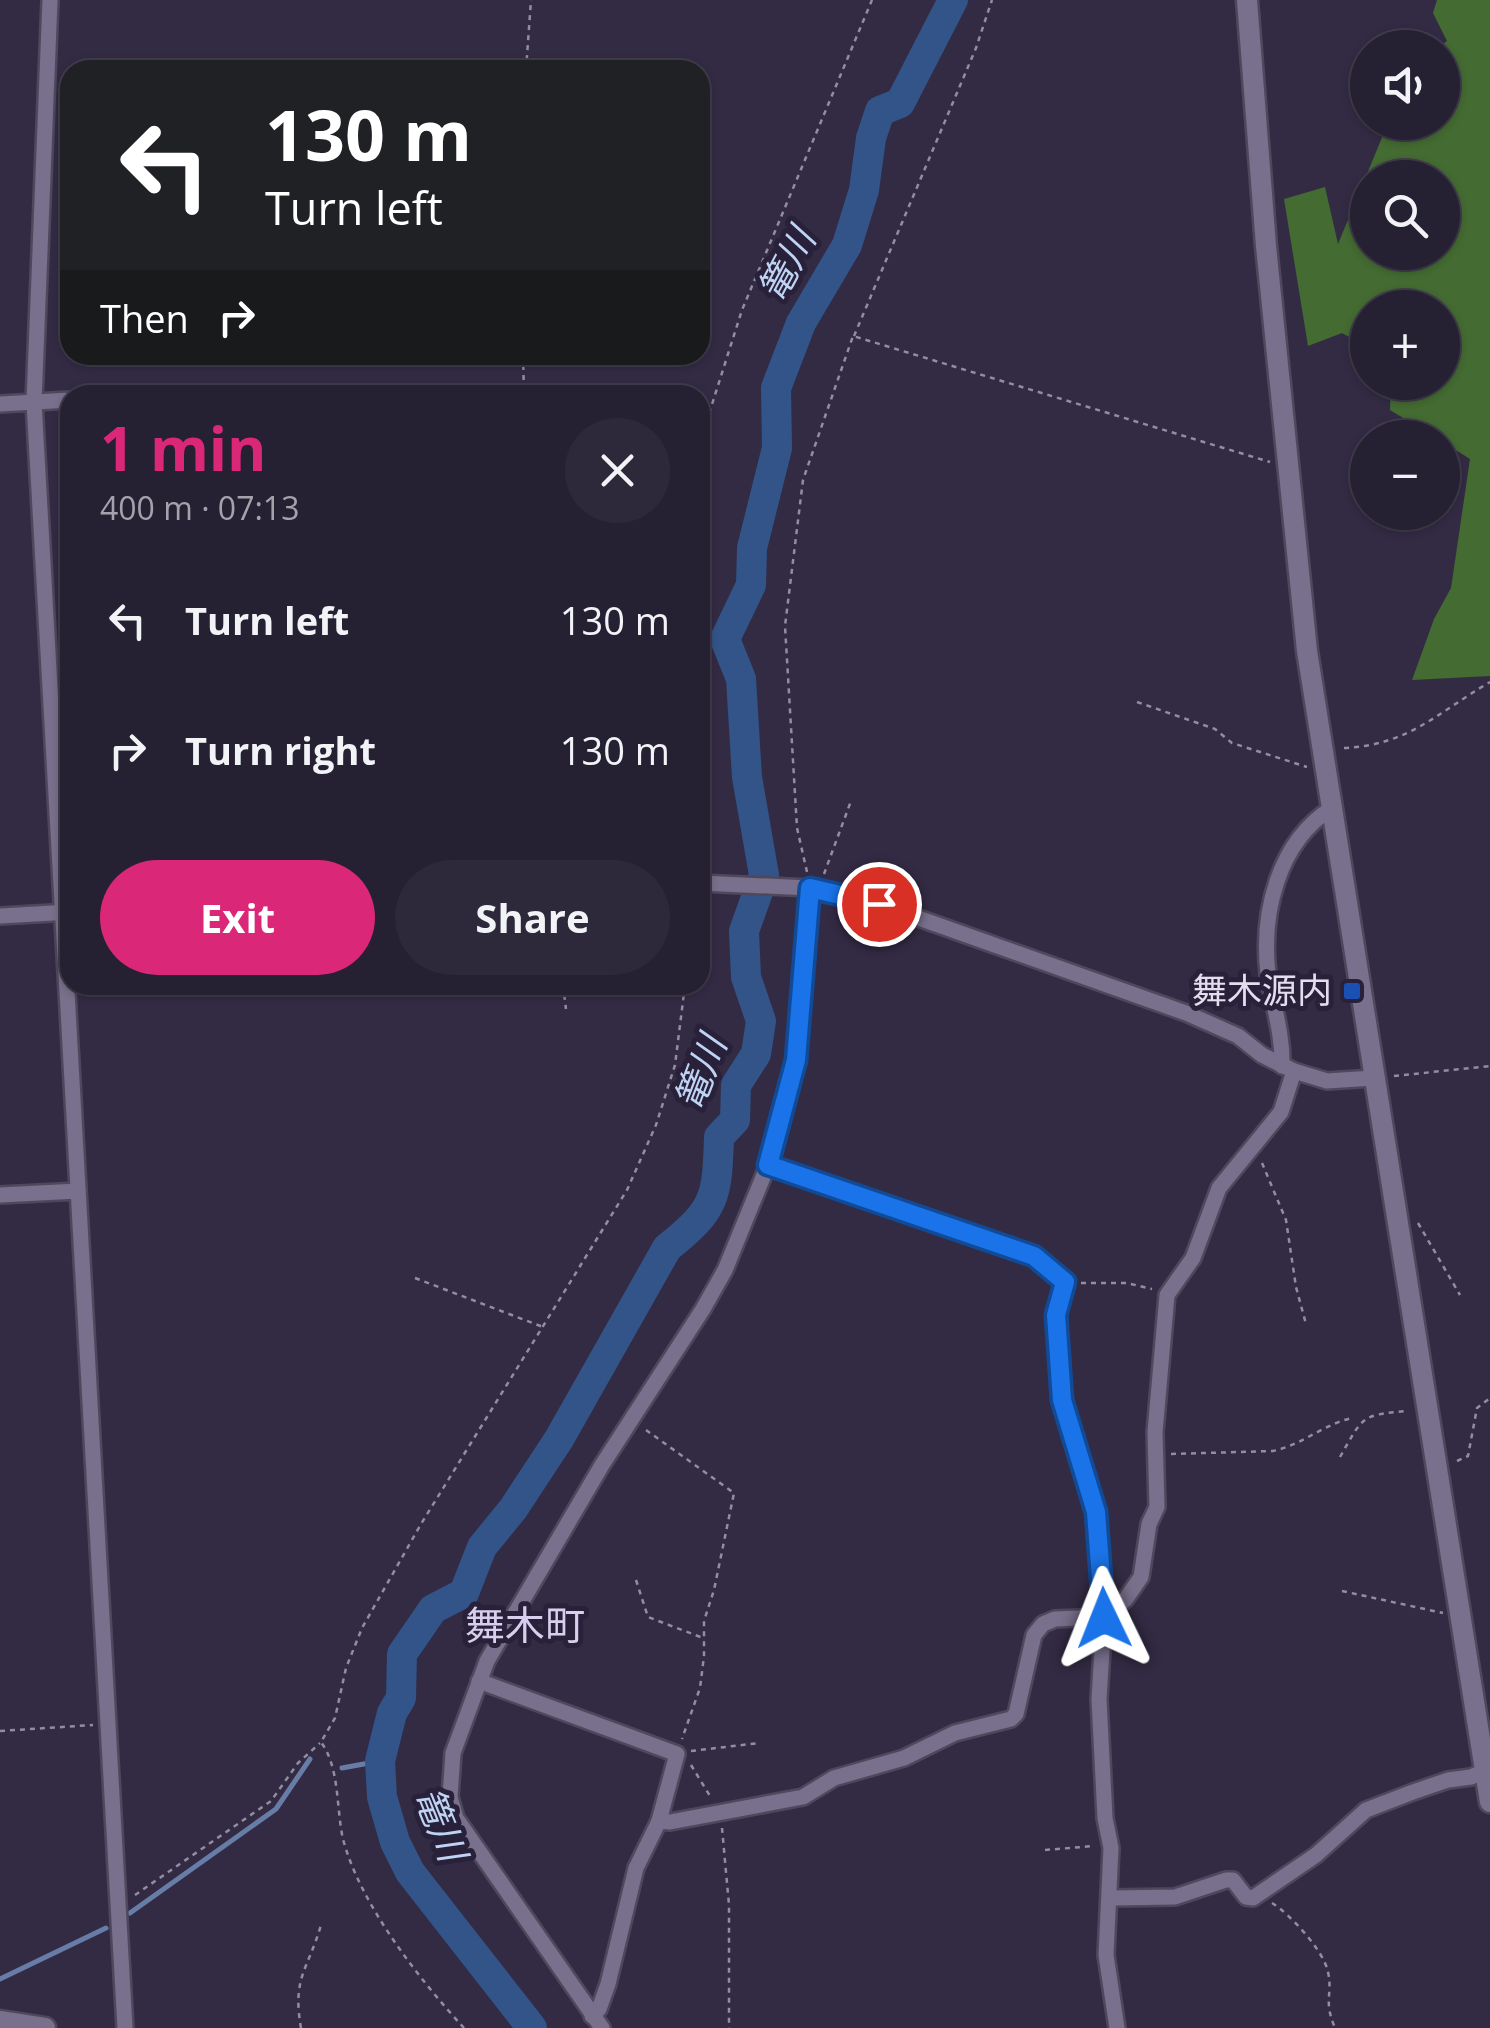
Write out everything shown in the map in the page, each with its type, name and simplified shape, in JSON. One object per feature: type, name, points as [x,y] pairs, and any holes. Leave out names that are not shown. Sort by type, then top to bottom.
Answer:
[{"type":"street","points":[[50,0],[34,402],[60,804]]},
{"type":"street","points":[[1248,0],[1287,467],[1307,650],[1490,1802]]},
{"type":"street","points":[[0,404],[60,401]]},
{"type":"street","points":[[658,1822],[803,1797],[834,1778],[904,1758],[955,1732],[1011,1719],[1016,1714],[1034,1635],[1043,1624],[1104,1618],[1126,1600],[1141,1577],[1149,1524],[1156,1508],[1166,1295],[1194,1258],[1212,1198],[1281,1112],[1288,1069],[1268,973],[1266,940],[1272,896],[1294,845],[1313,820],[1332,808]]},
{"type":"street","points":[[710,884],[816,889],[879,904],[1186,1013],[1238,1036],[1288,1069],[1327,1080],[1373,1078]]},
{"type":"street","points":[[597,2022],[456,1818],[450,1797],[454,1754],[486,1661],[631,1420],[703,1309],[724,1270],[768,1165],[796,1060],[816,889]]},
{"type":"street","points":[[0,916],[60,912]]},
{"type":"street","points":[[70,995],[125,2028]]},
{"type":"street","points":[[768,1165],[1034,1256],[1065,1282],[1056,1315],[1062,1400],[1096,1512],[1104,1618],[1099,1699],[1110,1845],[1106,1955],[1117,2028]]},
{"type":"street","points":[[0,1195],[78,1192]]},
{"type":"street","points":[[479,1681],[678,1752],[658,1822],[636,1868],[597,2022]]},
{"type":"street","points":[[1111,1898],[1175,1897],[1226,1880],[1232,1880],[1246,1897],[1259,1894],[1316,1855],[1366,1810],[1485,1771]]},
{"type":"street","points":[[0,2021],[44,2028]]},
{"type":"path","points":[[527,60],[532,0]]},
{"type":"path","points":[[710,411],[742,310],[872,0]]},
{"type":"path","points":[[816,889],[797,828],[785,626],[803,480],[854,336],[976,48],[992,0]]},
{"type":"path","points":[[854,336],[1287,467]]},
{"type":"path","points":[[1137,702],[1215,729],[1232,744],[1306,767],[1324,756],[1414,734],[1436,714],[1490,682]]},
{"type":"path","points":[[816,889],[851,801]]},
{"type":"path","points":[[564,995],[566,1008]]},
{"type":"path","points":[[118,1904],[154,1884],[270,1801],[305,1754],[321,1742],[335,1718],[346,1668],[362,1628],[421,1524],[627,1190],[647,1149],[675,1065],[684,995]]},
{"type":"path","points":[[1373,1078],[1490,1066]]},
{"type":"path","points":[[1255,1148],[1286,1220],[1292,1272],[1306,1324]]},
{"type":"path","points":[[1396,1220],[1410,1218],[1420,1225],[1460,1295]]},
{"type":"path","points":[[415,1278],[544,1327]]},
{"type":"path","points":[[1065,1282],[1127,1283],[1166,1295]]},
{"type":"path","points":[[1435,1462],[1460,1461],[1468,1456],[1477,1408],[1490,1398]]},
{"type":"path","points":[[1340,1457],[1362,1420],[1372,1414],[1426,1410]]},
{"type":"path","points":[[1157,1456],[1273,1451],[1352,1418]]},
{"type":"path","points":[[631,1420],[734,1493],[704,1621],[700,1688],[678,1752]]},
{"type":"path","points":[[636,1580],[646,1613],[653,1621],[704,1638]]},
{"type":"path","points":[[1342,1591],[1436,1613],[1458,1612]]},
{"type":"path","points":[[0,1731],[109,1724]]},
{"type":"path","points":[[321,1742],[330,1754],[344,1840],[369,1900],[464,2028]]},
{"type":"path","points":[[678,1752],[760,1743]]},
{"type":"path","points":[[678,1752],[718,1812],[729,1905],[729,2028]]},
{"type":"path","points":[[1045,1850],[1110,1845]]},
{"type":"path","points":[[1259,1894],[1289,1913],[1325,1963],[1329,1986],[1327,2010],[1335,2028]]},
{"type":"path","points":[[301,2028],[299,1978],[322,1926]]},
{"type":"green space","points":[[1437,0],[1490,0],[1490,676],[1412,680],[1434,619],[1451,588],[1470,459],[1460,453],[1460,420],[1407,420],[1390,410],[1390,400],[1460,400],[1460,290],[1350,290],[1350,337],[1342,333],[1308,346],[1284,199],[1325,187],[1338,244],[1350,215],[1350,270],[1460,270],[1460,160],[1373,160],[1381,140],[1460,140],[1460,30],[1442,30],[1433,13]]},
{"type":"waterway","name":"篭川","points":[[532,2028],[410,1872],[395,1842],[382,1797],[380,1761],[392,1713],[401,1698],[402,1654],[433,1609],[464,1593],[482,1547],[513,1509],[559,1439],[667,1248],[696,1223],[715,1189],[719,1137],[735,1120],[736,1085],[756,1054],[761,1021],[746,977],[744,931],[764,875],[747,777],[741,679],[725,639],[751,585],[752,548],[777,448],[776,388],[801,323],[847,245],[864,190],[871,138],[880,111],[900,103],[953,0]]},
{"type":"waterway","points":[[130,1913],[276,1809],[310,1759]]},
{"type":"waterway","points":[[342,1768],[380,1761]]},
{"type":"waterway","points":[[0,1979],[106,1928]]},
{"type":"place","name":"舞木源内","points":[[1352,991]]},
{"type":"district","name":"舞木町","points":[[525,1626]]},
{"type":"route","points":[[879,904],[810,888],[796,1060],[768,1165],[1034,1256],[1065,1282],[1055,1332],[1062,1400],[1096,1512],[1104,1618]]}]
